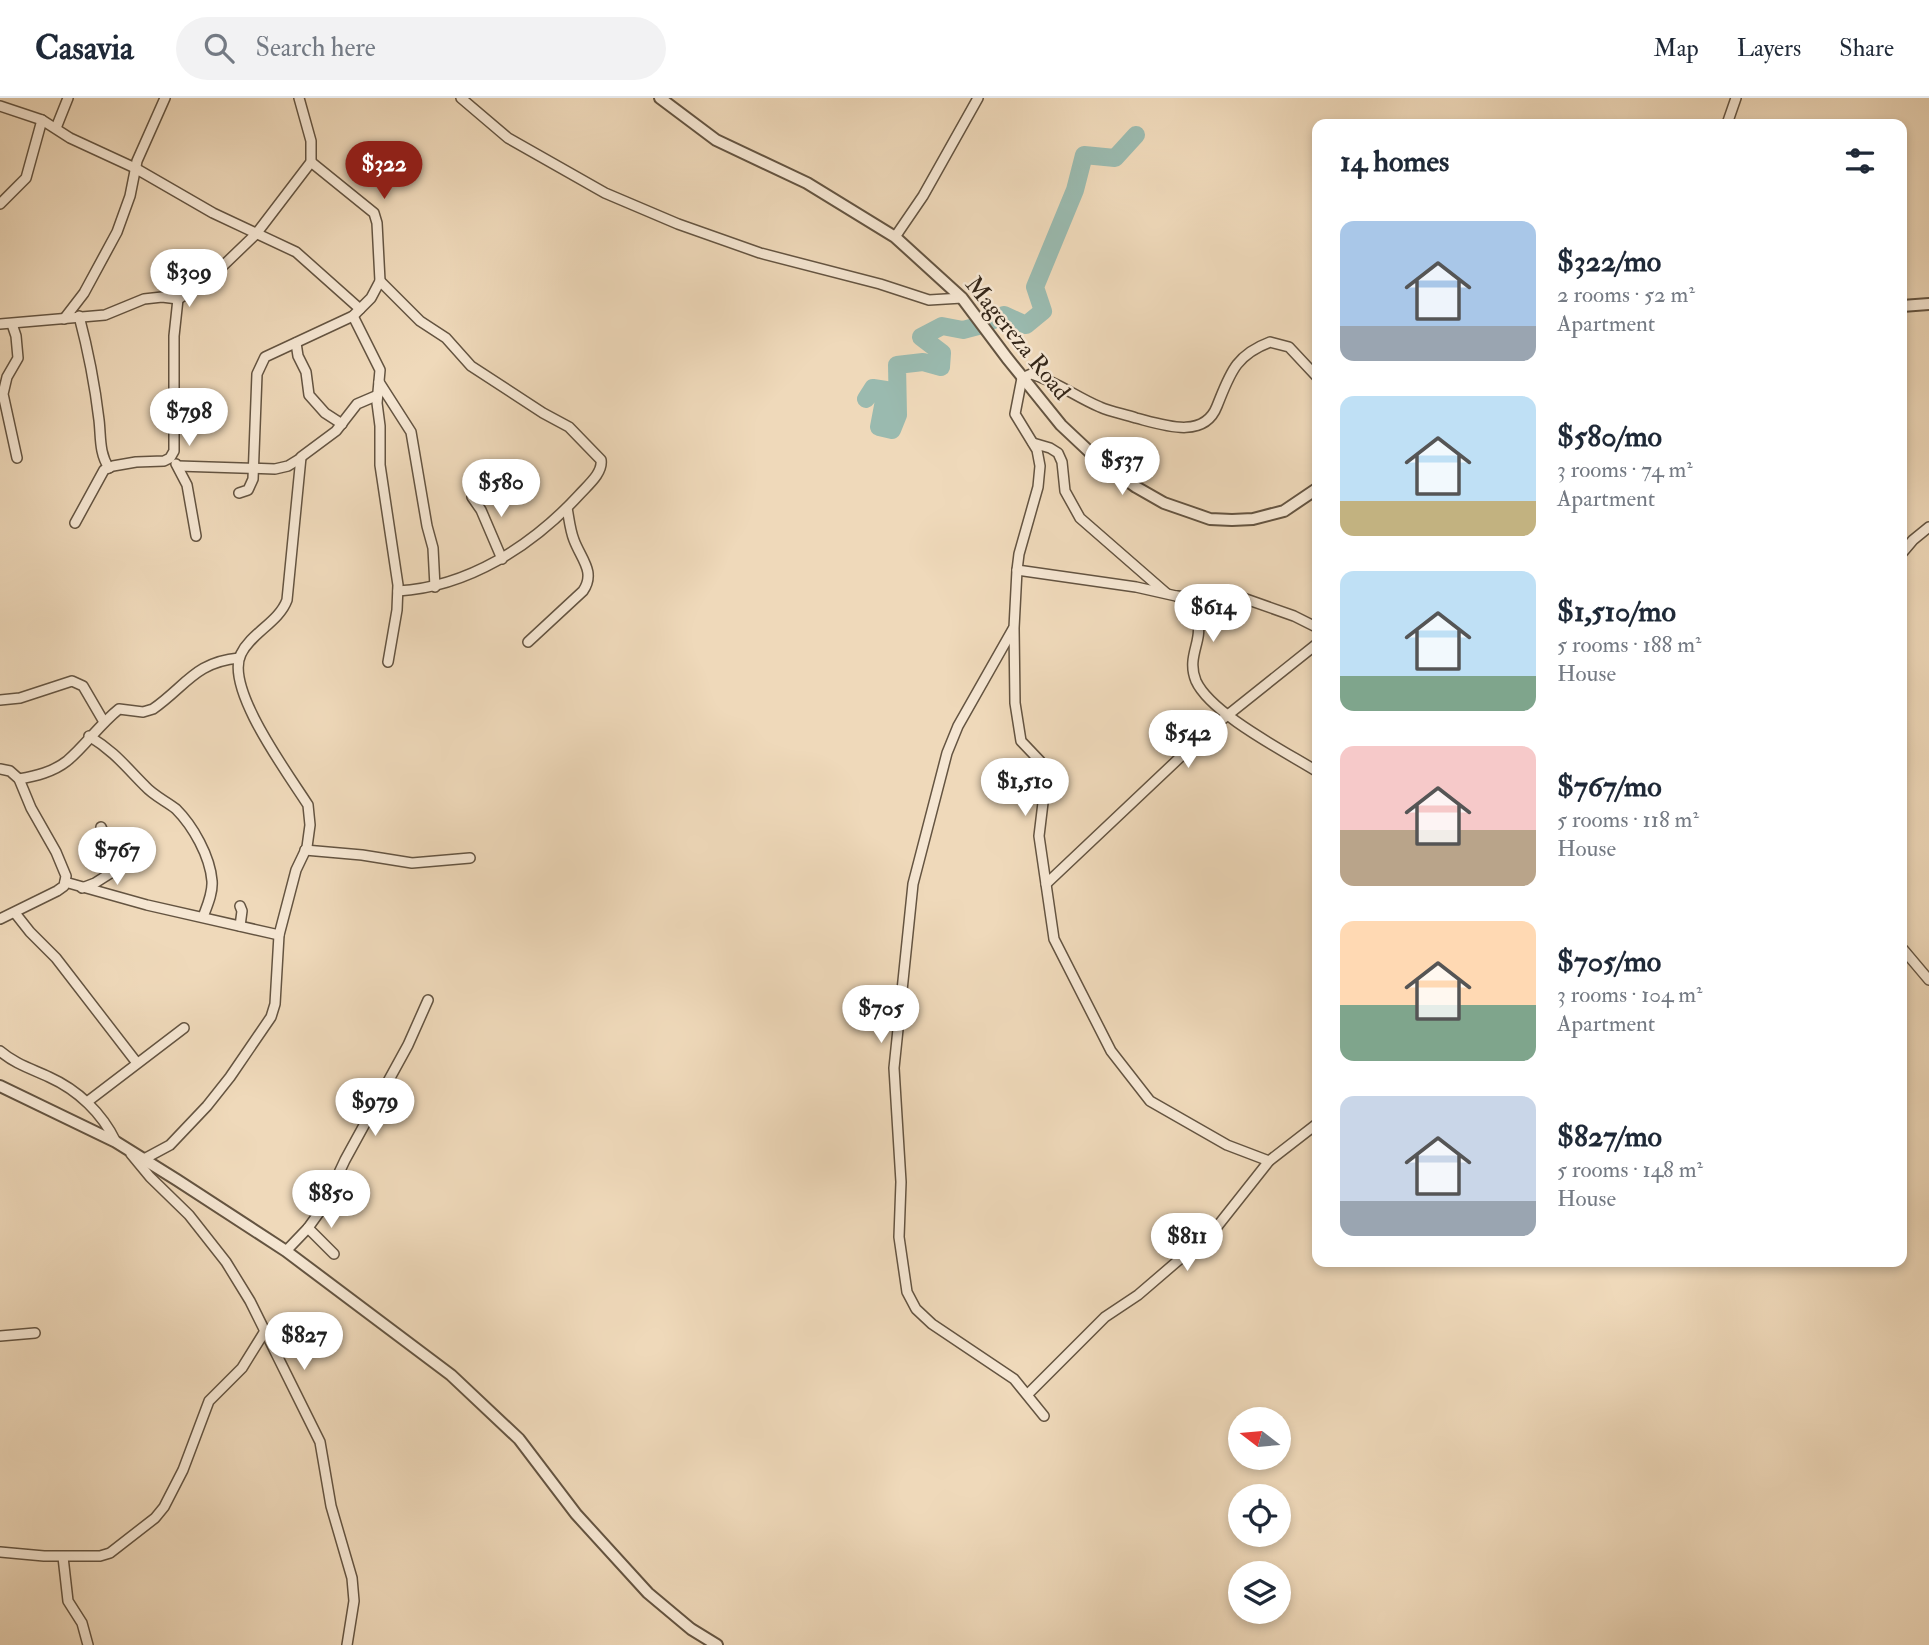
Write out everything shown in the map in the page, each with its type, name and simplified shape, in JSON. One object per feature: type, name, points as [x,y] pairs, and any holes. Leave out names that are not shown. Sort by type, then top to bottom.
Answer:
[{"type":"street","points":[[56,128],[68,98]]},
{"type":"street","points":[[64,319],[95,274],[117,232],[130,196],[135,168],[165,98]]},
{"type":"street","points":[[0,324],[105,315],[144,299],[178,299],[204,284],[256,234],[310,162],[311,141],[299,98]]},
{"type":"street","points":[[461,98],[508,138],[605,193],[678,223],[760,253],[880,284],[929,300],[962,298]]},
{"type":"street","name":"Magereza Road","points":[[660,98],[716,140],[807,183],[895,237],[962,298],[1061,425],[1094,456],[1136,487],[1164,503],[1210,519],[1253,519],[1284,511],[1312,492]]},
{"type":"street","points":[[895,237],[923,196],[978,98]]},
{"type":"street","points":[[1729,119],[1736,98]]},
{"type":"street","points":[[0,106],[42,120],[70,138],[135,168],[205,209],[296,252],[356,313],[380,370],[380,466],[398,591],[396,622],[388,662]]},
{"type":"street","points":[[0,204],[26,178],[42,120]]},
{"type":"street","points":[[239,493],[250,488],[254,468],[256,390],[260,364],[271,352],[296,343],[356,313],[377,290],[380,281],[377,223],[374,213],[310,162]]},
{"type":"street","points":[[380,281],[421,321],[446,338],[471,366],[569,427],[601,460],[602,466],[567,508],[502,559],[459,580],[435,587],[398,591]]},
{"type":"street","points":[[75,523],[100,475],[109,468],[136,462],[164,461],[170,458],[174,451],[174,336],[178,299]]},
{"type":"street","points":[[1907,306],[1929,304]]},
{"type":"street","points":[[79,316],[99,420],[100,443],[104,461],[109,468]]},
{"type":"street","points":[[12,324],[18,358],[7,377],[3,394],[18,458]]},
{"type":"street","points":[[1269,1161],[1227,1146],[1150,1101],[1111,1051],[1058,951],[1050,917],[1039,836],[1045,786],[1044,770],[1040,761],[1023,745],[1018,735],[1015,703],[1014,628],[1017,570],[1040,474],[1039,457],[1016,416],[1023,378],[1029,374],[1101,408],[1178,428],[1198,425],[1210,418],[1232,370],[1248,353],[1268,342],[1289,347],[1312,372]]},
{"type":"street","points":[[296,343],[298,356],[306,372],[309,395],[325,413],[342,425]]},
{"type":"street","points":[[379,382],[407,424],[413,440],[420,490],[433,548],[435,587]]},
{"type":"street","points":[[178,466],[283,468],[326,439],[342,425],[357,404],[378,395]]},
{"type":"street","points":[[1033,443],[1051,447],[1058,453],[1062,462],[1065,491],[1080,518],[1166,594]]},
{"type":"street","points":[[170,458],[178,466],[187,485],[196,536]]},
{"type":"street","points":[[144,1159],[170,1145],[230,1077],[263,1031],[275,1004],[279,934],[290,887],[305,850],[310,825],[308,805],[263,736],[238,671],[243,650],[280,612],[287,600],[301,458]]},
{"type":"street","points":[[472,497],[481,510],[502,559]]},
{"type":"street","points":[[528,642],[583,591],[589,580],[587,566],[573,538],[567,508]]},
{"type":"street","points":[[1907,547],[1929,527]]},
{"type":"street","points":[[1017,570],[1176,596],[1243,598],[1312,625]]},
{"type":"street","points":[[1176,596],[1190,608],[1198,622],[1199,637],[1194,670],[1197,682],[1227,715],[1312,768]]},
{"type":"street","points":[[1014,628],[958,726],[947,753],[913,884],[894,1068],[901,1182],[899,1237],[909,1300],[916,1309],[932,1324],[1014,1379],[1044,1416]]},
{"type":"street","points":[[1046,884],[1227,715],[1312,648]]},
{"type":"street","points":[[19,779],[47,772],[65,763],[89,736],[119,709],[143,712],[153,709],[208,664],[239,658]]},
{"type":"street","points":[[0,700],[20,698],[72,681],[83,686],[104,722]]},
{"type":"street","points":[[89,736],[111,750],[145,786],[175,809],[195,835],[208,863],[212,882],[203,918]]},
{"type":"street","points":[[0,769],[10,771],[19,779],[31,808],[57,852],[66,876],[65,882],[57,891],[0,919]]},
{"type":"street","points":[[101,827],[118,868]]},
{"type":"street","points":[[305,850],[412,863],[470,858]]},
{"type":"street","points":[[82,888],[95,883],[139,855]]},
{"type":"street","points":[[65,882],[203,918],[279,934]]},
{"type":"street","points":[[240,906],[240,926]]},
{"type":"street","points":[[15,913],[56,958],[137,1063]]},
{"type":"street","points":[[1907,954],[1929,980]]},
{"type":"street","points":[[286,1251],[323,1207],[345,1160],[408,1045],[428,1000]]},
{"type":"street","points":[[87,1102],[184,1028]]},
{"type":"street","points":[[1,1054],[59,1082],[87,1102],[103,1119],[116,1142]]},
{"type":"street","points":[[0,1086],[116,1142],[144,1159],[286,1251],[451,1375],[519,1439],[576,1514],[628,1572],[670,1613],[717,1645]]},
{"type":"street","points":[[1028,1394],[1051,1374],[1105,1317],[1138,1295],[1216,1228],[1269,1161],[1312,1128]]},
{"type":"street","points":[[128,1149],[220,1253],[265,1331],[313,1426],[324,1457],[331,1506],[352,1578],[354,1601],[347,1645]]},
{"type":"street","points":[[308,1228],[334,1254]]},
{"type":"street","points":[[0,1552],[93,1557],[110,1553],[155,1518],[164,1507],[183,1469],[209,1401],[242,1368],[265,1331]]},
{"type":"street","points":[[0,1336],[35,1334]]},
{"type":"street","points":[[63,1557],[68,1601],[82,1623],[88,1645]]},
{"type":"waterway","points":[[866,399],[873,388],[886,390],[879,427],[892,430],[898,415],[897,365],[923,362],[941,367],[942,353],[921,337],[942,326],[963,330],[1004,315],[1026,325],[1043,311],[1035,287],[1075,190],[1084,155],[1115,158],[1136,135]]}]
